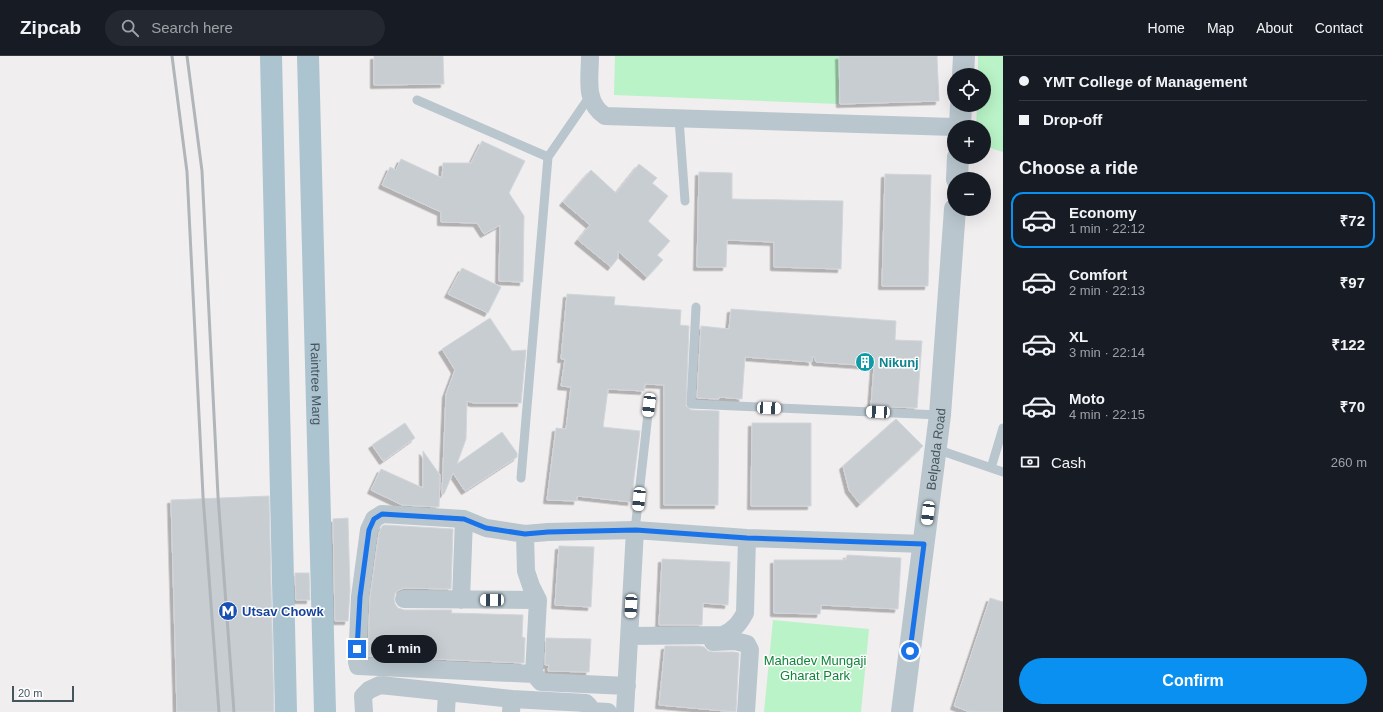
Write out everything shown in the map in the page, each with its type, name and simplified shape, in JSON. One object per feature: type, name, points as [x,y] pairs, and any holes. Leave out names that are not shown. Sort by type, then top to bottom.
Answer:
[{"type":"main road","points":[[270,56],[286,712]]},
{"type":"main road","name":"Raintree Marg","points":[[308,56],[325,712]]},
{"type":"street","points":[[590,56],[590,96],[598,111],[606,116],[947,127]]},
{"type":"street","points":[[963,68],[964,56]]},
{"type":"street","name":"Belpada Road","points":[[902,712],[940,415],[954,216]]},
{"type":"street","points":[[534,674],[358,666],[360,597],[369,530],[374,519],[382,514],[464,519],[486,528],[525,534],[636,530],[747,538],[924,544]]},
{"type":"street","points":[[461,600],[464,519]]},
{"type":"street","points":[[625,712],[636,530]]},
{"type":"street","points":[[525,534],[526,571],[538,600],[534,674],[541,682],[627,686]]},
{"type":"street","points":[[629,639],[723,635],[733,630],[745,613],[747,538]]},
{"type":"street","points":[[404,599],[538,600]]},
{"type":"street","points":[[629,639],[735,641],[747,644],[750,650],[746,712]]},
{"type":"street","points":[[364,712],[364,696],[369,690],[380,685],[447,692],[511,706],[586,703],[589,706],[590,712],[608,712]]},
{"type":"street","points":[[446,712],[447,692]]},
{"type":"lane","points":[[521,478],[548,157],[590,96]]},
{"type":"lane","points":[[417,100],[548,157]]},
{"type":"lane","points":[[679,119],[685,201]]},
{"type":"lane","points":[[696,307],[691,404],[940,415]]},
{"type":"lane","points":[[636,530],[649,405]]},
{"type":"lane","points":[[991,468],[1003,428]]},
{"type":"lane","points":[[936,449],[1003,472]]},
{"type":"green space","points":[[615,56],[840,56],[838,104],[614,95]]},
{"type":"green space","points":[[978,56],[1003,56],[1003,152],[991,148],[991,120],[976,120],[977,112],[991,112],[991,68],[978,68]]},
{"type":"green space","name":"Mahadev Mungaji Gharat Park","points":[[773,620],[869,629],[861,712],[764,712]]},
{"type":"building","points":[[374,56],[443,56],[444,84],[374,85]]},
{"type":"building","points":[[839,56],[937,56],[939,101],[840,104]]},
{"type":"building","points":[[482,141],[525,161],[509,193],[524,216],[523,282],[499,281],[500,225],[484,234],[477,223],[441,222],[441,212],[382,185],[390,167],[396,170],[401,159],[442,178],[443,163],[471,163]]},
{"type":"building","points":[[639,164],[657,178],[652,183],[668,196],[648,221],[670,241],[657,255],[663,260],[647,277],[618,251],[618,258],[611,267],[578,240],[590,225],[563,202],[591,170],[616,193]]},
{"type":"building","points":[[699,172],[732,173],[732,199],[843,201],[841,269],[774,267],[774,242],[727,240],[726,267],[697,267]]},
{"type":"building","points":[[885,174],[931,175],[928,286],[882,286]]},
{"type":"building","points":[[462,268],[501,287],[488,313],[448,294]]},
{"type":"building","points":[[567,294],[615,297],[614,305],[681,310],[680,325],[689,326],[686,406],[691,410],[719,411],[718,505],[664,505],[664,385],[645,384],[644,391],[608,389],[603,427],[640,431],[631,502],[577,496],[577,501],[547,500],[556,428],[566,429],[571,387],[561,386],[565,359],[561,359]]},
{"type":"building","name":"Nikunj","points":[[731,309],[896,321],[895,340],[922,341],[917,408],[871,406],[874,366],[816,362],[814,357],[812,357],[812,362],[745,357],[742,399],[719,397],[719,399],[697,398],[701,326],[729,329]]},
{"type":"building","points":[[490,318],[512,351],[526,350],[521,403],[474,403],[467,401],[466,439],[457,464],[502,432],[517,453],[517,457],[465,491],[453,473],[444,494],[442,494],[446,394],[455,370],[442,349]]},
{"type":"building","points":[[896,419],[923,446],[860,504],[849,490],[843,466]]},
{"type":"building","points":[[405,423],[415,438],[383,461],[372,445]]},
{"type":"building","points":[[752,423],[811,423],[811,506],[751,506]]},
{"type":"building","points":[[423,451],[440,475],[439,507],[402,505],[371,490],[381,469],[423,488]]},
{"type":"building","name":"Utsav Chowk","points":[[269,496],[274,712],[177,712],[171,500]]},
{"type":"building","points":[[348,518],[350,590],[348,621],[335,621],[333,519]]},
{"type":"building","points":[[382,526],[453,529],[451,589],[404,588],[395,593],[395,604],[398,608],[404,610],[452,610],[451,613],[523,615],[522,637],[525,638],[524,663],[368,656],[370,598],[379,533]]},
{"type":"building","points":[[559,546],[594,547],[591,607],[555,605]]},
{"type":"building","points":[[847,555],[901,558],[898,609],[821,605],[820,614],[774,613],[774,560],[846,560]]},
{"type":"building","points":[[662,559],[730,562],[728,605],[703,603],[702,625],[659,625]]},
{"type":"building","points":[[295,573],[309,573],[310,600],[296,600]]},
{"type":"building","points":[[990,598],[1003,602],[1003,712],[970,712],[954,706]]},
{"type":"building","points":[[546,638],[591,639],[589,672],[548,671],[549,665],[545,665]]},
{"type":"building","points":[[665,646],[700,646],[713,652],[739,653],[736,712],[659,705]]},
{"type":"railway","points":[[172,56],[187,172],[203,496],[219,712]]},
{"type":"railway","points":[[187,56],[202,171],[218,496],[234,712]]},
{"type":"place","name":"Nikunj","points":[[865,362]]},
{"type":"place","name":"Utsav Chowk","points":[[228,611]]},
{"type":"route","points":[[357,649],[360,597],[369,530],[374,519],[382,514],[464,519],[486,528],[525,534],[636,530],[747,538],[924,544],[910,651]]}]
